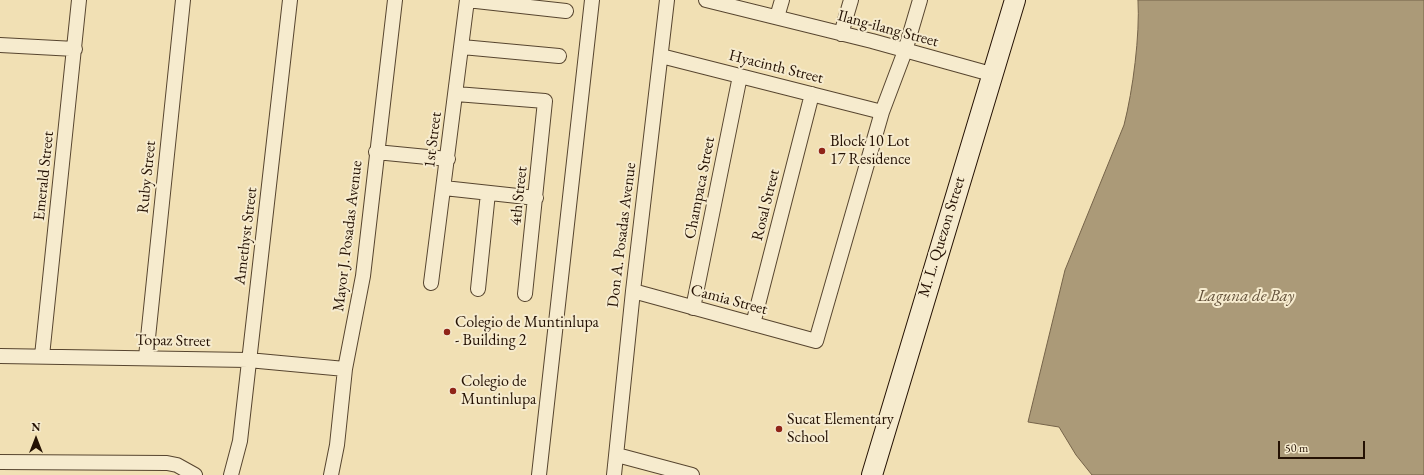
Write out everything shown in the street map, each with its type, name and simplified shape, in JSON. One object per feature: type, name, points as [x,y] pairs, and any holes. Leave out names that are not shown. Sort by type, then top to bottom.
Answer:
[{"type":"main road","name":"M. L. Quezon Street","points":[[872,475],[991,74],[1015,0]]},
{"type":"street","name":"Emerald Street","points":[[42,356],[80,0]]},
{"type":"street","name":"Ruby Street","points":[[146,357],[183,0]]},
{"type":"street","name":"Amethyst Street","points":[[231,475],[240,442],[248,360],[290,0]]},
{"type":"street","name":"Mayor J. Posadas Avenue","points":[[331,475],[337,445],[345,369],[363,276],[376,152],[395,0]]},
{"type":"street","points":[[467,0],[566,11]]},
{"type":"street","name":"1st Street","points":[[431,283],[448,159],[467,0]]},
{"type":"street","points":[[539,475],[592,0]]},
{"type":"street","name":"Don A. Posadas Avenue","points":[[614,475],[633,291],[667,0]]},
{"type":"street","name":"Ilang-ilang Street","points":[[706,0],[726,2],[840,34],[872,40],[991,74]]},
{"type":"street","points":[[777,17],[782,0]]},
{"type":"street","points":[[840,34],[850,0]]},
{"type":"street","points":[[882,112],[905,50],[920,0]]},
{"type":"street","points":[[0,46],[75,49]]},
{"type":"street","points":[[462,47],[559,56]]},
{"type":"street","name":"Hyacinth Street","points":[[661,56],[882,112]]},
{"type":"street","name":"Champaca Street","points":[[693,308],[740,76]]},
{"type":"street","name":"4th Street","points":[[456,94],[546,101],[525,294]]},
{"type":"street","name":"Rosal Street","points":[[753,324],[812,94]]},
{"type":"street","name":"Camia Street","points":[[633,291],[816,341],[882,112]]},
{"type":"street","points":[[376,152],[448,159]]},
{"type":"street","points":[[444,188],[536,198]]},
{"type":"street","points":[[478,289],[488,193]]},
{"type":"street","name":"Topaz Street","points":[[0,356],[146,357],[248,360],[345,369]]},
{"type":"street","points":[[617,455],[692,475]]},
{"type":"street","points":[[0,462],[167,463],[177,465],[195,475]]},
{"type":"water","name":"Laguna de Bay","points":[[1138,0],[1424,0],[1424,475],[1092,475],[1076,455],[1059,427],[1028,422],[1065,270],[1124,125],[1135,62],[1138,29]]},
{"type":"place","name":"Block 10 Lot 17 Residence","points":[[822,151]]},
{"type":"place","name":"Colegio de Muntinlupa - Building 2","points":[[447,332]]},
{"type":"place","name":"Colegio de Muntinlupa","points":[[453,391]]},
{"type":"place","name":"Sucat Elementary School","points":[[779,429]]}]
